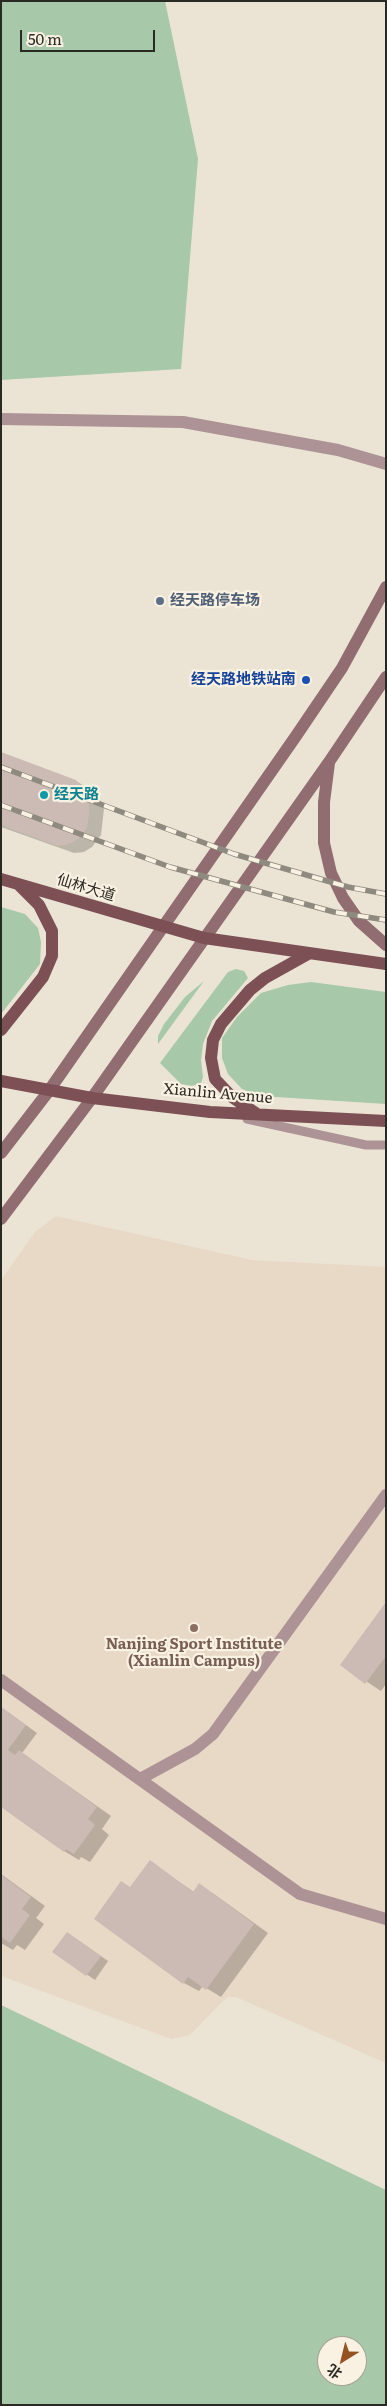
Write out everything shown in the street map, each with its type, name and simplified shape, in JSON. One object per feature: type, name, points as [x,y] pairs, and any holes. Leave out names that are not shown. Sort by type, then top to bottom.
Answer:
[{"type":"main road","points":[[1,1154],[48,1092],[342,668],[386,587]]},
{"type":"main road","points":[[1,1219],[92,1098],[329,762],[386,677]]},
{"type":"main road","points":[[329,762],[324,802],[324,843],[331,873],[343,898],[359,921],[386,945]]},
{"type":"main road","name":"仙林大道","points":[[1,879],[162,928]]},
{"type":"main road","points":[[1,1030],[43,977],[52,956],[52,931],[40,905],[17,884]]},
{"type":"main road","points":[[162,928],[204,938],[386,964]]},
{"type":"main road","points":[[258,1114],[232,1096],[216,1078],[211,1058],[213,1040],[221,1024],[250,990],[265,978],[308,954]]},
{"type":"main road","points":[[1,1081],[48,1092]]},
{"type":"main road","name":"Xianlin Avenue","points":[[48,1092],[210,1112],[386,1120]]},
{"type":"street","points":[[1,419],[183,422],[338,450],[386,464]]},
{"type":"street","points":[[140,1779],[195,1749],[213,1734],[386,1495]]},
{"type":"street","points":[[1,1680],[300,1894],[386,1919]]},
{"type":"lane","points":[[210,1112],[285,1126],[366,1145],[386,1145]]},
{"type":"shaded area","name":"Nanjing Sport Institute (Xianlin Campus)","points":[[56,1216],[252,1260],[386,1267],[386,2063],[236,1997],[228,1997],[223,2001],[190,2035],[171,2039],[1,1976],[1,1280],[35,1232]]},
{"type":"green space","points":[[1,1],[165,1],[198,159],[181,369],[1,380]]},
{"type":"green space","points":[[1,907],[25,914],[38,928],[41,942],[40,964],[1,1014]]},
{"type":"green space","points":[[236,969],[244,971],[248,978],[212,1021],[203,1044],[201,1060],[203,1077],[201,1083],[192,1086],[181,1084],[160,1063],[228,972]]},
{"type":"green space","points":[[204,981],[158,1044],[158,1036],[164,1024],[185,997]]},
{"type":"green space","points":[[311,982],[386,992],[386,1104],[260,1096],[242,1089],[228,1074],[222,1058],[222,1038],[237,1017],[261,993],[288,985]]},
{"type":"green space","points":[[1,2005],[386,2190],[386,2405],[1,2405]]},
{"type":"building","name":"经天路","points":[[1,752],[76,780],[85,790],[89,799],[89,814],[87,827],[78,839],[69,844],[58,846],[1,825]]},
{"type":"building","points":[[386,1602],[386,1656],[365,1684],[340,1665]]},
{"type":"building","points":[[1,1707],[26,1725],[8,1750],[15,1755],[19,1750],[97,1807],[88,1819],[95,1825],[74,1854],[66,1849],[64,1852],[1,1807]]},
{"type":"building","points":[[150,1860],[193,1892],[199,1883],[254,1924],[206,1990],[188,1977],[183,1984],[94,1919],[121,1881],[130,1887]]},
{"type":"building","points":[[1,1875],[31,1897],[22,1909],[30,1915],[10,1943],[1,1937]]},
{"type":"building","points":[[67,1932],[101,1956],[86,1976],[52,1952]]},
{"type":"railway","points":[[1,767],[234,854],[348,887],[386,894]]},
{"type":"railway","points":[[1,805],[170,867],[334,912],[386,920]]},
{"type":"place","name":"经天路停车场","points":[[160,601]]},
{"type":"place","name":"经天路地铁站南","points":[[306,680]]},
{"type":"place","name":"经天路","points":[[44,795]]},
{"type":"place","name":"Nanjing Sport Institute (Xianlin Campus)","points":[[194,1628]]}]
